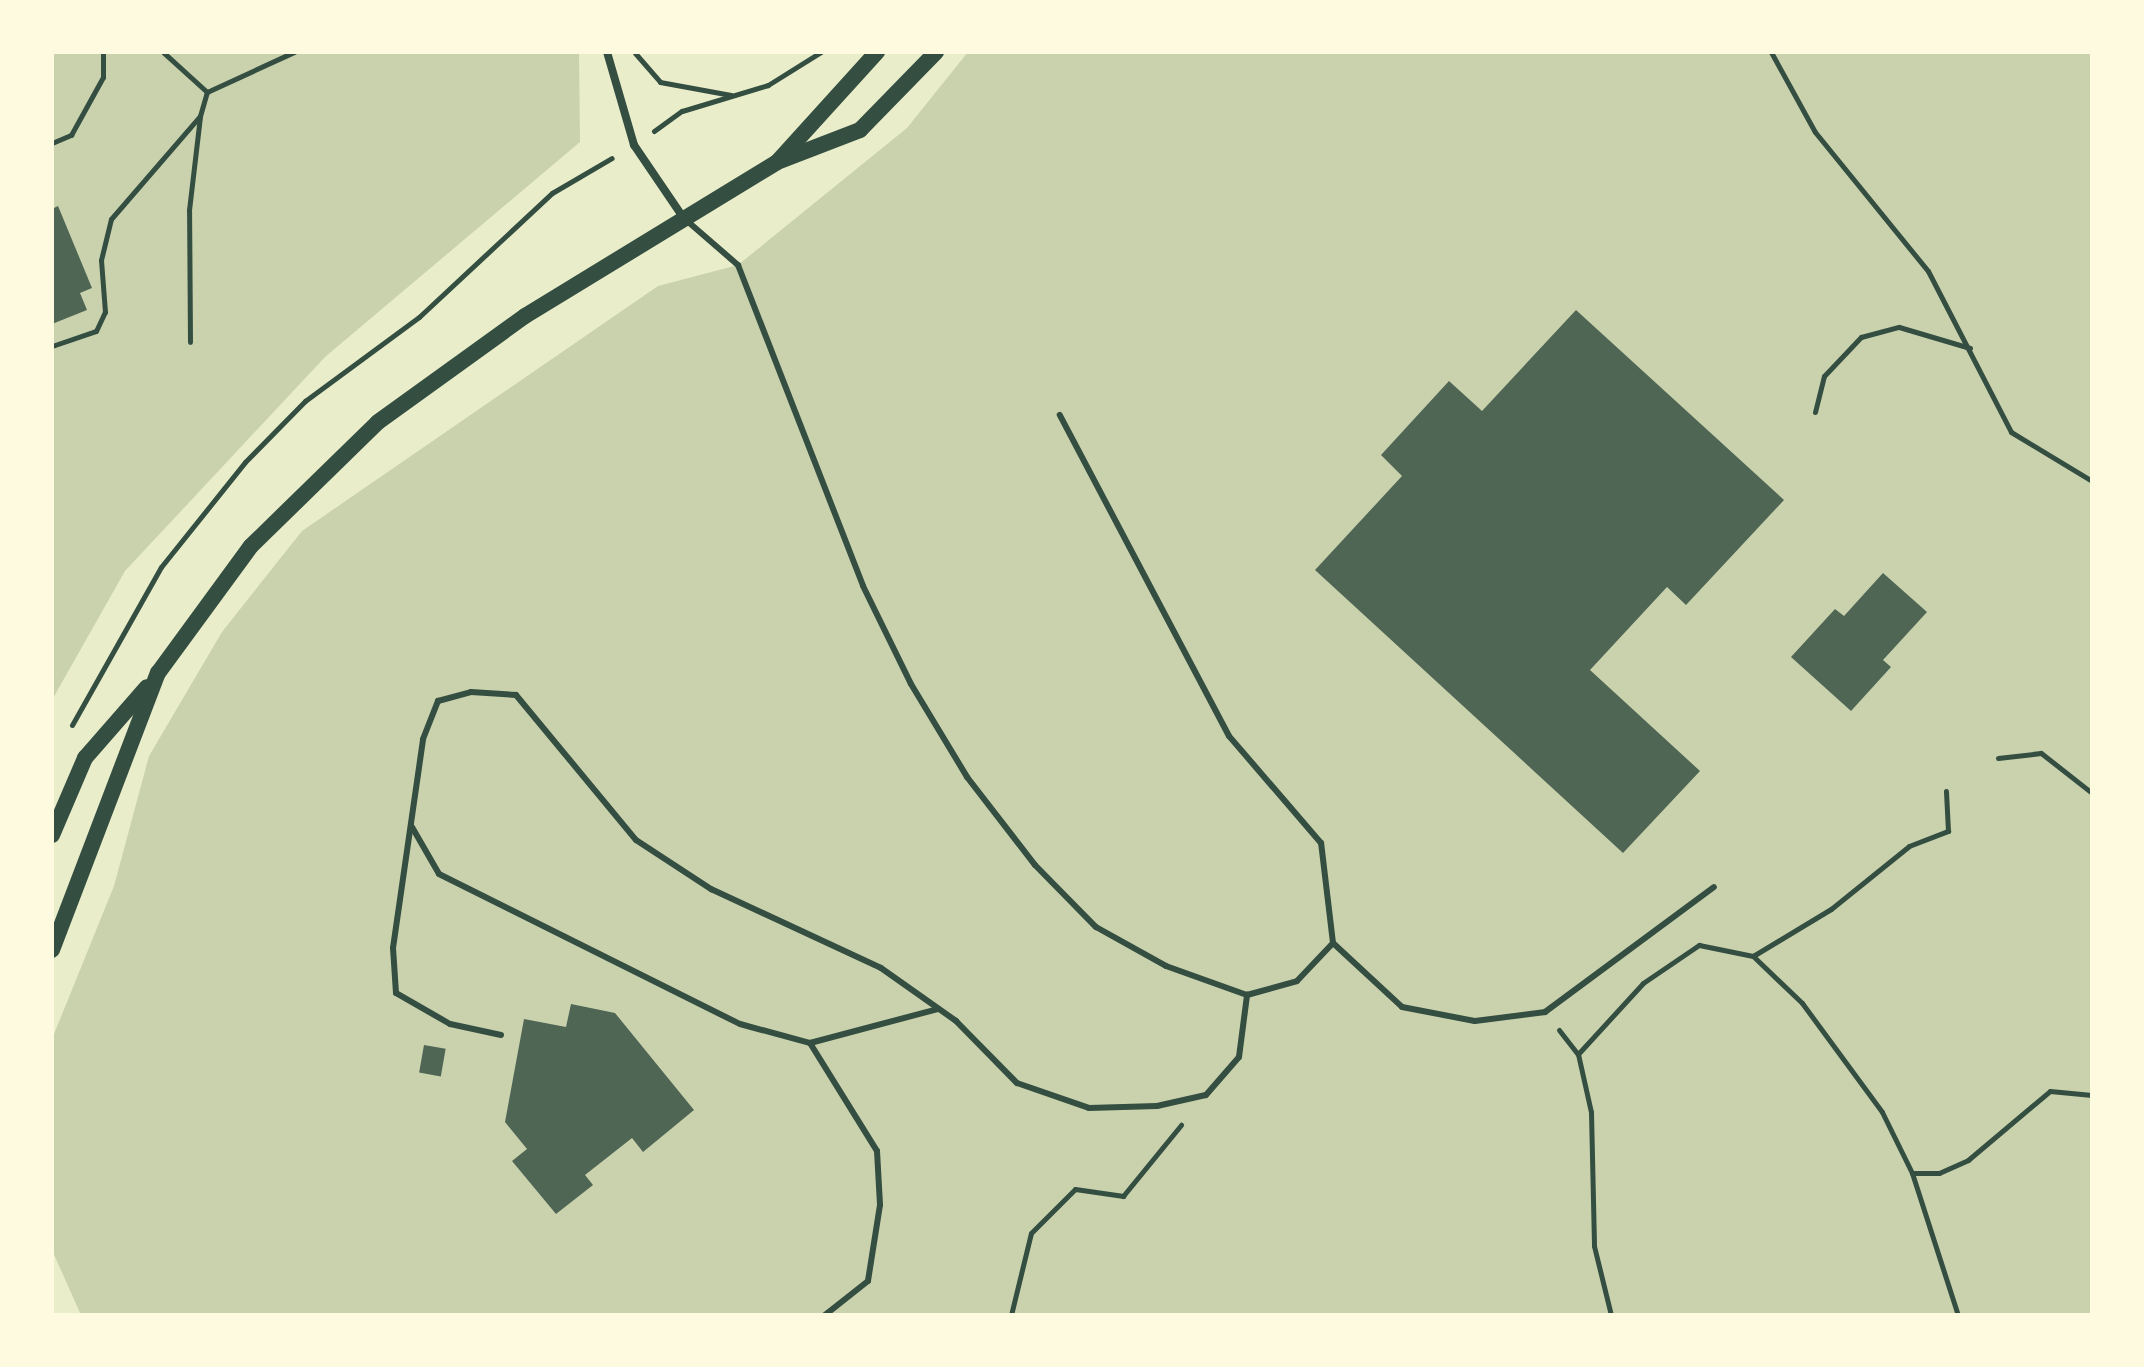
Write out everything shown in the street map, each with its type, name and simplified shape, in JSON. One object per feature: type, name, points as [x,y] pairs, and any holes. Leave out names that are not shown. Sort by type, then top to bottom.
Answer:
[{"type":"main road","points":[[777,162],[877,52]]},
{"type":"main road","points":[[52,835],[85,758],[158,673],[251,546],[378,422],[525,316],[683,217],[777,162],[860,130],[936,52]]},
{"type":"main road","points":[[52,950],[158,673]]},
{"type":"street","points":[[607,52],[634,145],[683,217]]},
{"type":"lane","points":[[683,217],[738,265],[863,586],[967,777],[1096,927],[1166,966],[1247,995],[1297,981],[1333,943]]},
{"type":"lane","points":[[1060,415],[1229,736],[1321,843],[1333,943],[1402,1007],[1475,1021],[1545,1012],[1714,887]]},
{"type":"lane","points":[[501,1035],[450,1024],[396,993],[393,948],[423,739],[438,701],[471,692],[516,695],[636,840],[711,889],[881,968],[938,1009],[1017,1083],[1089,1108],[1157,1106],[1206,1095],[1239,1057],[1247,995]]},
{"type":"lane","points":[[412,827],[439,874],[740,1024],[810,1043],[938,1009]]},
{"type":"lane","points":[[810,1043],[877,1151],[878,1164],[880,1205],[868,1281],[825,1315]]},
{"type":"path","points":[[52,143],[71,135],[103,77],[103,52]]},
{"type":"path","points":[[163,52],[207,92]]},
{"type":"path","points":[[190,342],[189,210],[200,116],[207,92],[294,52]]},
{"type":"path","points":[[635,52],[660,82],[733,96]]},
{"type":"path","points":[[65,739],[161,567],[245,462],[305,401],[419,317],[552,193],[634,145],[682,111],[768,85],[821,52]]},
{"type":"path","points":[[1771,52],[1815,132],[1928,271],[1971,348],[2011,432],[2092,481]]},
{"type":"path","points":[[52,346],[96,331],[105,312],[101,260],[111,219],[200,116]]},
{"type":"path","points":[[1815,412],[1824,376],[1861,337],[1899,327],[1971,348]]},
{"type":"path","points":[[1998,758],[2041,753],[2092,793]]},
{"type":"path","points":[[1753,956],[1831,909],[1909,846],[1948,831],[1946,791]]},
{"type":"path","points":[[1578,1054],[1643,983],[1699,945],[1753,956],[1802,1003],[1849,1065],[1912,1173],[1958,1315]]},
{"type":"path","points":[[1545,1012],[1578,1054],[1591,1112],[1594,1246],[1611,1315]]},
{"type":"path","points":[[1912,1173],[1939,1173],[1968,1160],[2050,1091],[2092,1095]]},
{"type":"path","points":[[1011,1315],[1031,1233],[1075,1189],[1123,1196],[1206,1095]]},
{"type":"green space","points":[[52,52],[579,52],[580,142],[325,357],[125,571],[52,700]]},
{"type":"green space","points":[[968,52],[2092,52],[2092,1315],[81,1315],[52,1250],[52,1039],[114,886],[149,756],[222,632],[302,531],[658,286],[738,265],[907,128]]},
{"type":"building","points":[[58,206],[92,288],[80,293],[87,310],[52,324],[52,209]]},
{"type":"building","points":[[1576,310],[1784,500],[1686,605],[1667,587],[1590,670],[1700,771],[1623,853],[1315,570],[1402,476],[1381,455],[1449,381],[1482,411]]},
{"type":"building","points":[[1883,573],[1927,612],[1883,660],[1891,667],[1851,711],[1791,657],[1835,609],[1844,616]]},
{"type":"building","points":[[571,1004],[615,1013],[694,1110],[643,1152],[632,1138],[585,1175],[593,1185],[556,1214],[512,1161],[527,1149],[505,1122],[524,1019],[566,1027]]},
{"type":"building","points":[[424,1045],[446,1049],[441,1076],[419,1073]]}]
